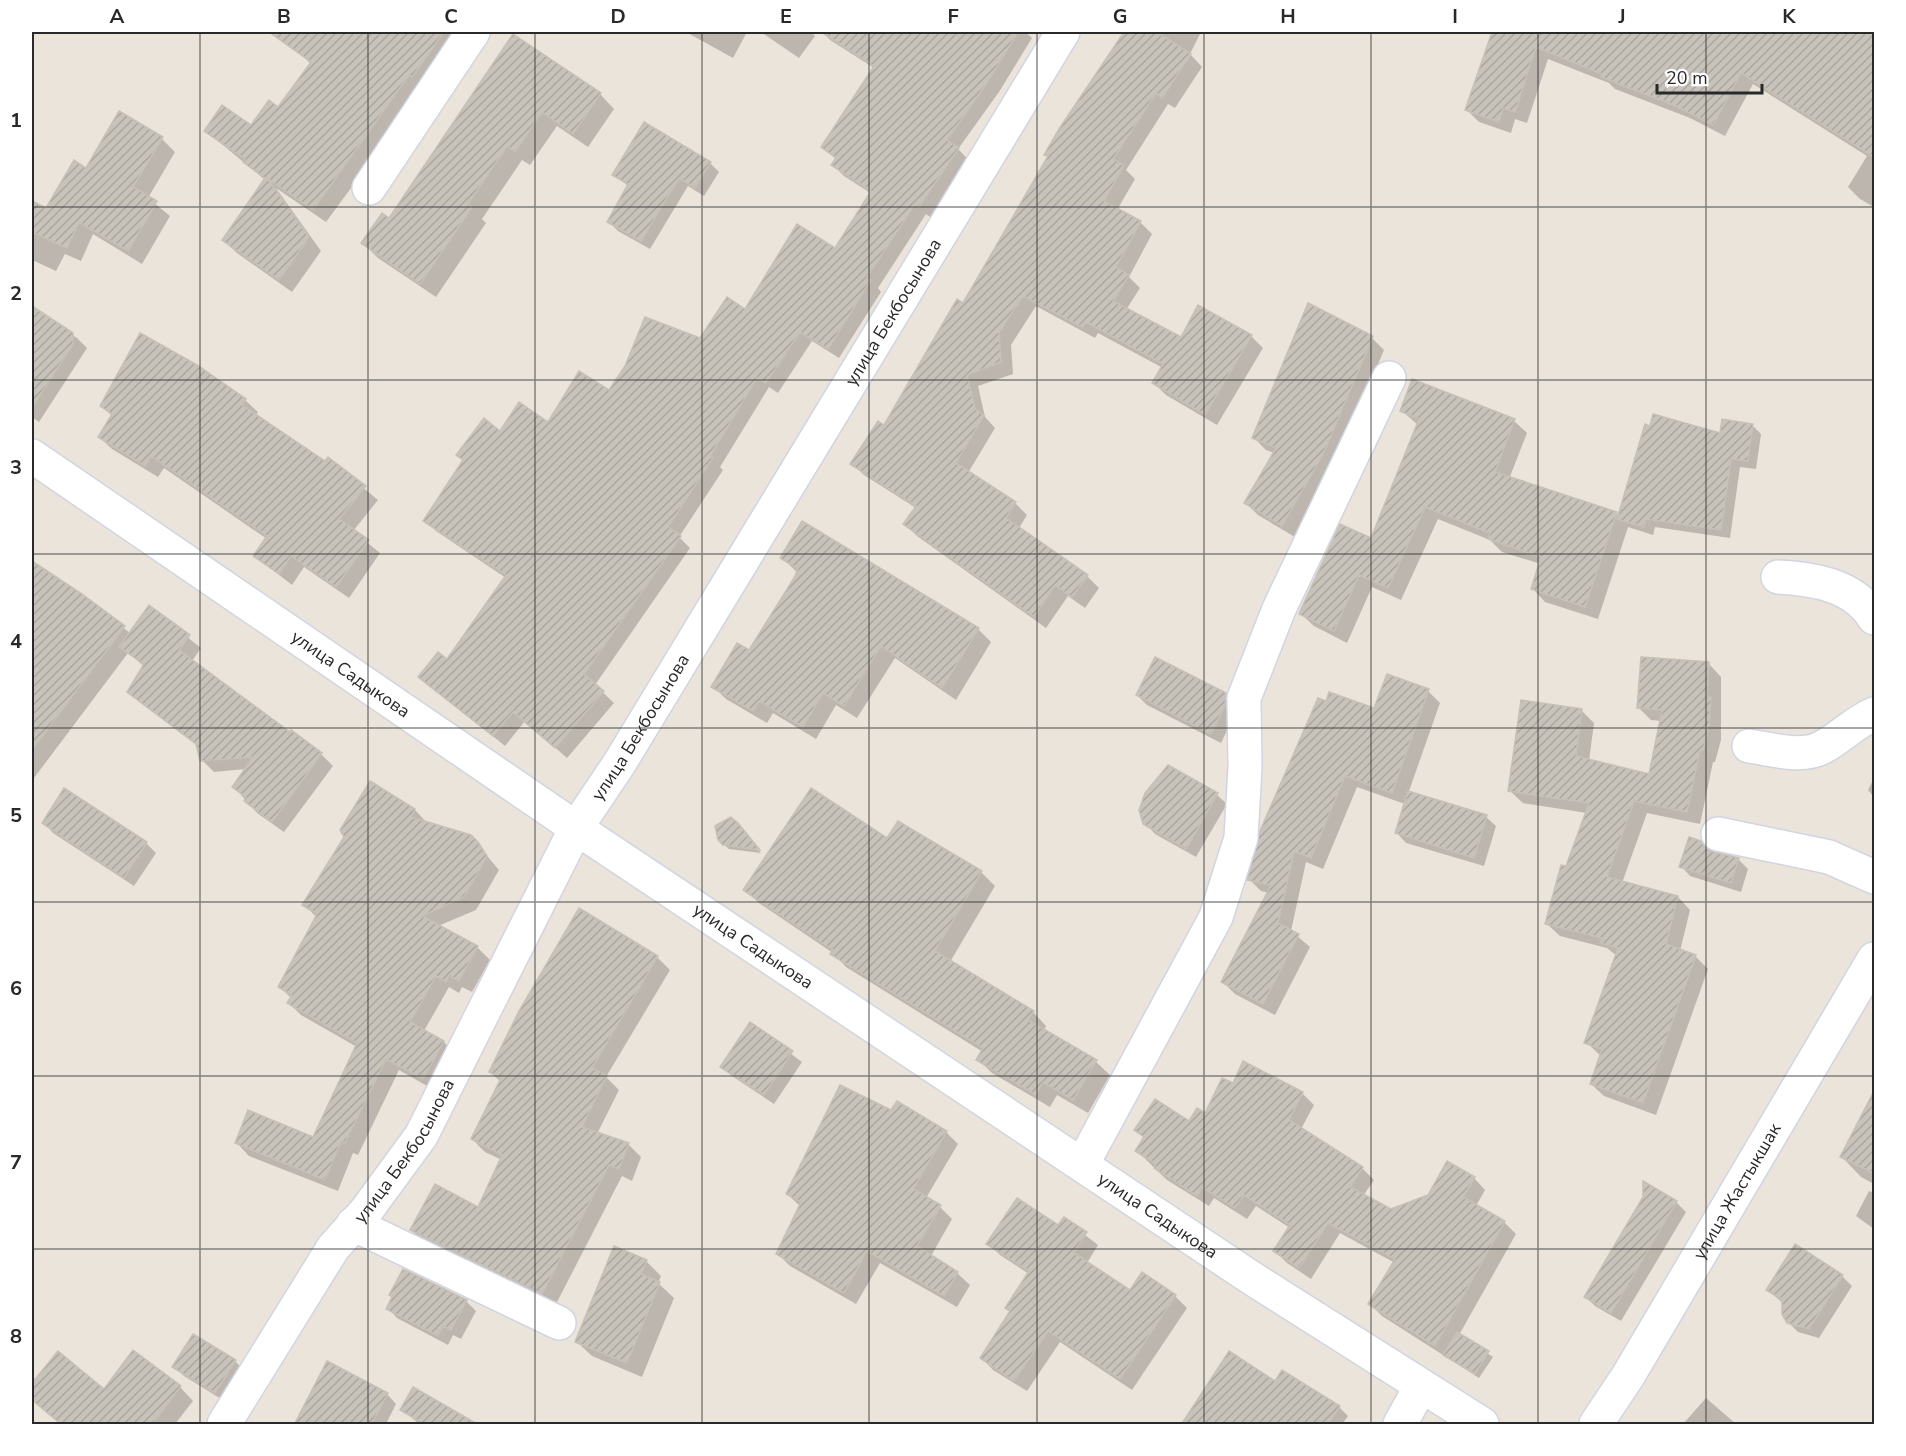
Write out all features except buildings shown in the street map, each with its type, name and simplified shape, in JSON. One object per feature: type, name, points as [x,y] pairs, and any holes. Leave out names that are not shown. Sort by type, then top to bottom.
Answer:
[{"type":"street","points":[[369,188],[473,32]]},
{"type":"street","name":"улица Бекбосынова","points":[[224,1425],[333,1248],[422,1136],[576,828],[619,764],[1063,32]]},
{"type":"street","points":[[1083,1163],[1216,917],[1241,837],[1245,767],[1244,698],[1279,609],[1389,378]]},
{"type":"street","name":"улица Садыкова","points":[[32,456],[576,828],[1083,1163],[1250,1277],[1420,1388],[1482,1425]]},
{"type":"street","points":[[1778,577],[1802,578],[1835,586],[1856,596],[1875,618]]},
{"type":"street","points":[[1749,746],[1790,752],[1814,750],[1875,714]]},
{"type":"street","points":[[1718,834],[1829,857],[1875,877]]},
{"type":"street","name":"улица Жастыкшак","points":[[1596,1425],[1628,1376],[1875,959]]},
{"type":"street","points":[[353,1224],[559,1323]]},
{"type":"street","points":[[1400,1425],[1420,1388]]}]
